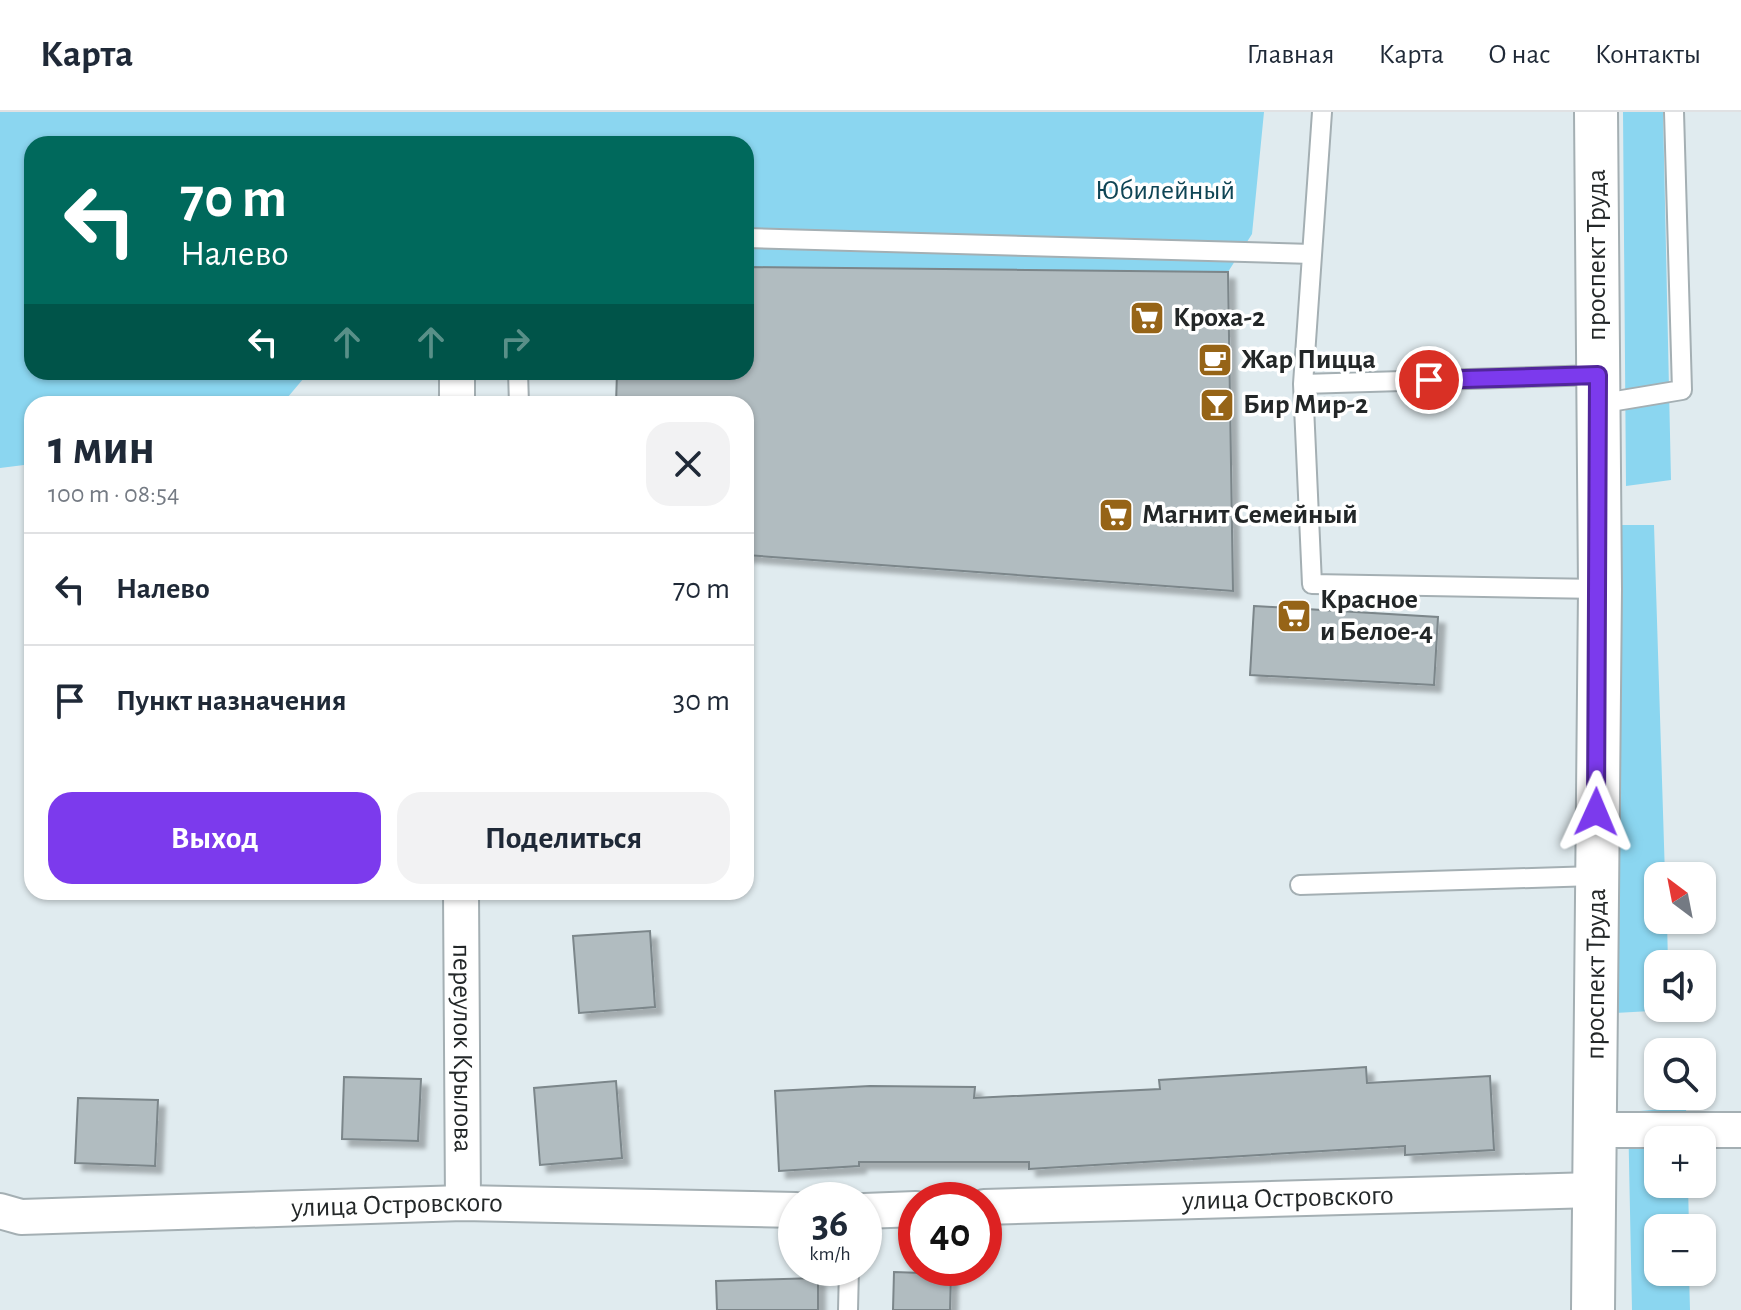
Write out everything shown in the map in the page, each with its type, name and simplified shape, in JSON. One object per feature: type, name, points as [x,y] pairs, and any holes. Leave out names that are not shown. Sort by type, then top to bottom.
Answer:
[{"type":"street","name":"проспект Труда","points":[[1593,1310],[1600,589],[1596,112]]},
{"type":"street","name":"переулок Крылова","points":[[461,900],[463,1203]]},
{"type":"street","points":[[1595,1130],[1741,1130]]},
{"type":"street","name":"улица Островского","points":[[1002,1206],[1593,1190]]},
{"type":"street","name":"улица Островского","points":[[0,1211],[21,1217],[463,1203],[778,1210]]},
{"type":"lane","points":[[1322,112],[1303,384],[1312,584],[1600,589]]},
{"type":"lane","points":[[1303,384],[1682,390],[1674,112]]},
{"type":"lane","points":[[754,238],[1312,254]]},
{"type":"lane","points":[[1300,885],[1595,876]]},
{"type":"lane","points":[[848,1310],[849,1286]]},
{"type":"green space","name":"Юбилейный","points":[[0,112],[1264,112],[1252,234],[1228,272],[754,267],[754,136],[24,136],[24,380],[302,380],[289,396],[24,396],[24,465],[0,468]]},
{"type":"green space","points":[[1623,112],[1663,112],[1671,480],[1626,486]]},
{"type":"green space","points":[[1608,525],[1654,525],[1665,862],[1644,862],[1644,934],[1667,934],[1668,950],[1644,950],[1644,1011],[1615,1013]]},
{"type":"green space","points":[[1686,1110],[1687,1126],[1644,1126],[1644,1198],[1688,1198],[1689,1214],[1644,1214],[1644,1286],[1689,1286],[1690,1310],[1632,1310],[1628,1112]]},
{"type":"building","points":[[754,267],[1228,272],[1233,591],[754,556],[754,396],[616,396],[617,380],[754,380]]},
{"type":"building","points":[[1254,606],[1438,617],[1434,685],[1250,675]]},
{"type":"building","points":[[650,931],[655,1007],[579,1013],[573,936]]},
{"type":"building","points":[[1366,1067],[1367,1083],[1490,1076],[1494,1150],[1405,1155],[1405,1146],[1029,1169],[1029,1162],[859,1162],[859,1166],[779,1171],[775,1091],[870,1086],[975,1087],[974,1098],[1160,1089],[1159,1080]]},
{"type":"building","points":[[344,1077],[421,1079],[418,1141],[342,1139]]},
{"type":"building","points":[[616,1081],[622,1158],[540,1165],[534,1088]]},
{"type":"building","points":[[78,1098],[158,1100],[155,1166],[75,1163]]},
{"type":"building","points":[[894,1272],[898,1272],[898,1286],[951,1286],[950,1310],[893,1310]]},
{"type":"building","points":[[778,1279],[778,1286],[818,1286],[818,1310],[717,1310],[716,1281]]},
{"type":"place","name":"Кроха-2","points":[[1147,318]]},
{"type":"place","name":"Жар Пицца","points":[[1215,360]]},
{"type":"place","name":"Бир Мир-2","points":[[1217,405]]},
{"type":"place","name":"Магнит Семейный","points":[[1116,515]]},
{"type":"place","name":"Красное и Белое-4","points":[[1294,616]]},
{"type":"route","points":[[1429,380],[1598,375],[1600,589],[1596,812]]}]
